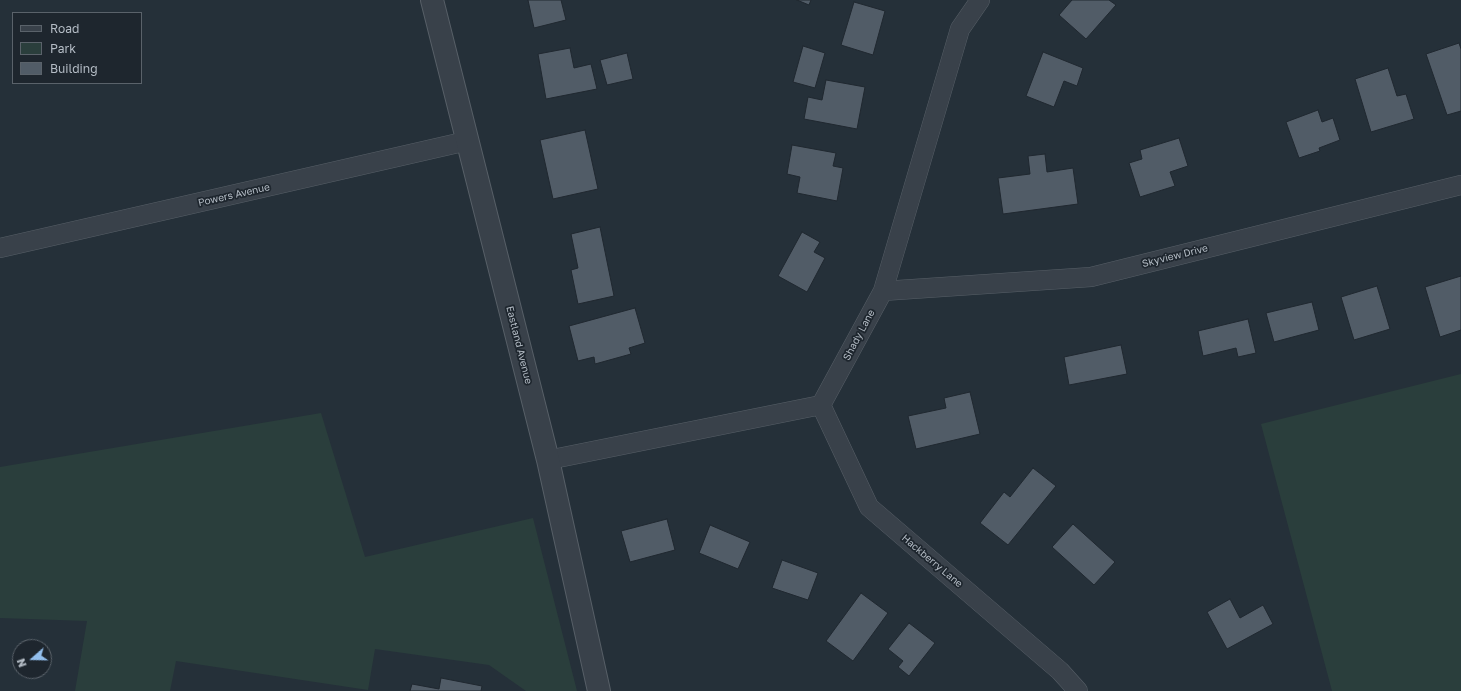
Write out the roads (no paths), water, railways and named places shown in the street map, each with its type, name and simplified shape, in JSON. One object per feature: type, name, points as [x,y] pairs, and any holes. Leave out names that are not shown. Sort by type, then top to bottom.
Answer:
[{"type":"street","name":"Eastland Avenue","points":[[432,0],[548,460],[599,691]]},
{"type":"street","name":"Shady Lane","points":[[821,405],[883,291],[960,29],[980,0]]},
{"type":"street","name":"Powers Avenue","points":[[0,248],[467,141]]},
{"type":"street","name":"Skyview Drive","points":[[883,291],[1091,277],[1461,185]]},
{"type":"street","points":[[548,460],[821,405]]},
{"type":"street","name":"Hackberry Lane","points":[[821,405],[868,507],[1060,671],[1078,691]]}]
